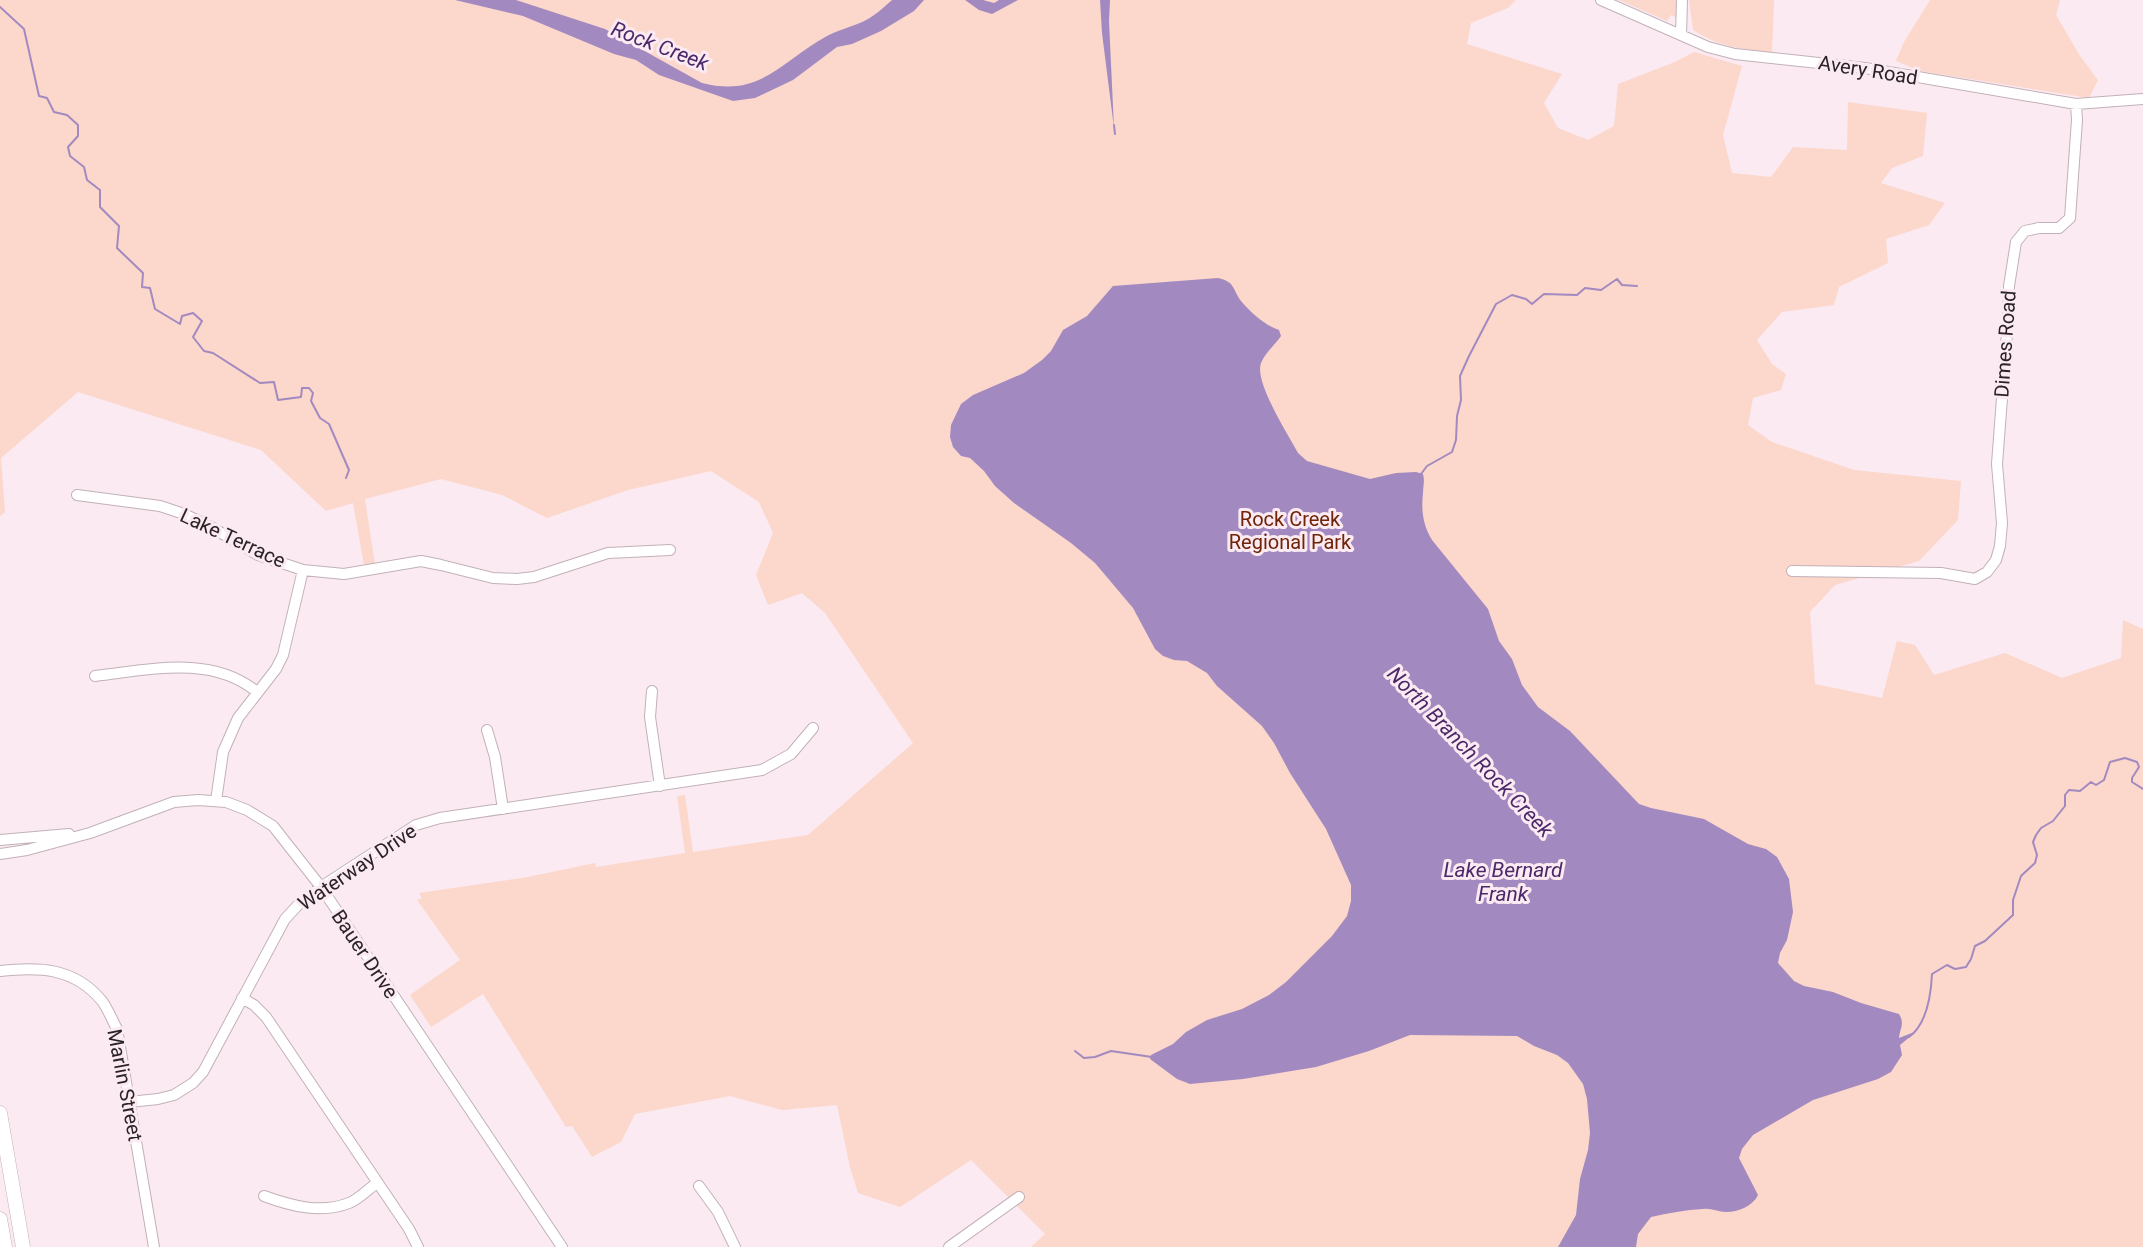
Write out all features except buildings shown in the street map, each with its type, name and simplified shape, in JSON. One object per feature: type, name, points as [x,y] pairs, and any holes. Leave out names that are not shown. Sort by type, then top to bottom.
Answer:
[{"type":"main road","points":[[0,1115],[23,1247]]},
{"type":"main road","points":[[0,1219],[5,1247]]},
{"type":"street","name":"Avery Road","points":[[1601,0],[1708,47],[1735,54],[1865,68],[2076,104],[2143,99]]},
{"type":"street","points":[[1681,35],[1682,0]]},
{"type":"street","name":"Dimes Road","points":[[1792,571],[1941,573],[1975,579],[1987,572],[1996,560],[2002,523],[1997,464],[2009,286],[2014,253],[2016,242],[2025,231],[2060,228],[2070,218],[2077,120],[2076,104]]},
{"type":"street","name":"Lake Terrace","points":[[76,495],[133,501],[184,513],[258,555],[303,570],[344,574],[421,561],[441,564],[493,579],[517,579],[534,577],[608,553],[670,550]]},
{"type":"street","points":[[216,801],[223,752],[238,718],[276,669],[283,655],[303,570]]},
{"type":"street","points":[[95,676],[165,668],[198,667],[245,682],[257,692]]},
{"type":"street","points":[[652,691],[651,717],[660,786]]},
{"type":"street","name":"Waterway Drive","points":[[129,1102],[174,1095],[193,1083],[211,1058],[285,919],[298,905],[321,887],[416,825],[440,818],[762,770],[791,754],[813,728]]},
{"type":"street","points":[[487,730],[495,757],[503,809]]},
{"type":"street","name":"Bauer Drive","points":[[0,854],[27,850],[90,833],[174,802],[216,801],[247,810],[273,826],[321,887],[562,1247]]},
{"type":"street","name":"Bauer Drive","points":[[0,840],[90,833]]},
{"type":"street","name":"Marlin Street","points":[[0,971],[33,968],[70,976],[94,992],[103,1002],[117,1029],[154,1247]]},
{"type":"street","points":[[242,998],[254,1005],[266,1017],[409,1229],[418,1247]]},
{"type":"street","points":[[264,1196],[299,1207],[328,1208],[350,1202],[377,1183]]},
{"type":"street","points":[[699,1186],[718,1212],[735,1247]]},
{"type":"street","points":[[949,1247],[1019,1197]]},
{"type":"green space","name":"Rock Creek Regional Park","points":[[0,0],[1516,0],[1508,8],[1471,23],[1467,44],[1562,74],[1544,103],[1558,128],[1588,140],[1614,126],[1618,84],[1675,62],[1694,52],[1742,66],[1723,135],[1732,173],[1771,177],[1793,147],[1847,150],[1848,102],[1927,113],[1923,156],[1892,168],[1881,183],[1945,203],[1929,225],[1886,239],[1888,263],[1839,287],[1834,305],[1782,312],[1757,340],[1772,364],[1786,374],[1781,390],[1753,398],[1748,425],[1772,442],[1854,470],[1961,481],[1958,520],[1919,561],[1835,585],[1810,612],[1815,684],[1882,698],[1897,641],[1915,645],[1934,675],[2005,653],[2062,678],[2121,658],[2123,620],[2143,629],[2143,1247],[1031,1247],[1045,1234],[971,1160],[900,1207],[858,1193],[837,1105],[782,1110],[730,1096],[635,1114],[621,1142],[592,1157],[572,1126],[566,1127],[483,994],[431,1027],[410,995],[460,960],[417,900],[422,898],[419,893],[528,877],[595,863],[596,867],[685,853],[677,796],[685,795],[693,852],[808,835],[913,743],[825,613],[802,593],[768,605],[756,575],[773,533],[759,502],[711,471],[628,490],[547,518],[502,495],[441,479],[365,499],[375,565],[364,565],[353,503],[326,511],[261,450],[78,392],[1,458],[5,512],[0,516]]},
{"type":"green space","points":[[1619,0],[1679,0],[1679,19],[1671,15],[1667,21]]},
{"type":"green space","points":[[1689,0],[1774,0],[1772,53],[1722,44],[1693,30]]},
{"type":"green space","points":[[1930,0],[2060,0],[2056,15],[2080,56],[2098,80],[2089,98],[1920,71],[1896,61],[1904,42]]},
{"type":"water","points":[[455,0],[516,0],[605,29],[702,83],[740,86],[783,66],[827,36],[869,18],[892,0],[924,0],[914,11],[881,31],[852,44],[837,47],[793,80],[755,98],[733,101],[659,75],[636,60],[614,54],[523,16]]},
{"type":"water","points":[[965,0],[983,0],[994,3],[999,0],[1018,0],[992,14],[979,10]]},
{"type":"water","points":[[1100,0],[1110,0],[1114,128],[1102,33]]},
{"type":"water","name":"Lake Bernard Frank","points":[[1218,278],[1232,286],[1241,301],[1254,314],[1279,330],[1281,336],[1263,359],[1260,372],[1267,395],[1298,453],[1307,461],[1370,479],[1396,473],[1423,474],[1423,512],[1429,534],[1488,609],[1499,641],[1512,659],[1522,685],[1538,707],[1570,731],[1639,804],[1704,819],[1748,844],[1766,849],[1777,857],[1789,879],[1793,912],[1787,940],[1778,963],[1794,981],[1899,1014],[1902,1023],[1899,1038],[1917,1031],[1900,1045],[1902,1055],[1891,1072],[1878,1079],[1813,1100],[1753,1135],[1742,1149],[1739,1158],[1758,1195],[1745,1208],[1726,1212],[1706,1209],[1690,1210],[1651,1217],[1638,1234],[1636,1247],[1558,1247],[1576,1215],[1580,1179],[1590,1133],[1587,1099],[1583,1084],[1568,1063],[1557,1055],[1517,1036],[1410,1035],[1369,1051],[1316,1067],[1243,1079],[1190,1084],[1177,1079],[1150,1059],[1151,1055],[1173,1044],[1186,1032],[1207,1020],[1242,1009],[1269,995],[1286,982],[1332,936],[1347,916],[1351,901],[1351,885],[1326,829],[1262,726],[1217,686],[1207,673],[1187,661],[1163,656],[1155,649],[1133,608],[1095,563],[1014,503],[970,458],[961,456],[953,447],[950,437],[951,425],[961,404],[973,395],[1024,373],[1042,360],[1051,351],[1063,330],[1087,316],[1113,286]]},
{"type":"waterway","points":[[0,7],[24,29],[39,96],[47,98],[54,112],[67,115],[78,125],[78,136],[68,147],[70,156],[84,167],[87,180],[100,190],[100,207],[119,226],[117,248],[143,273],[142,287],[150,288],[155,309],[180,324],[182,316],[193,313],[202,321],[193,337],[204,351],[213,353],[260,383],[274,382],[278,400],[301,397],[302,388],[309,388],[313,393],[311,401],[320,418],[329,424],[349,470],[346,478]]},
{"type":"waterway","name":"North Branch Rock Creek","points":[[1114,125],[1115,134]]},
{"type":"waterway","points":[[1421,474],[1427,466],[1452,452],[1456,440],[1457,416],[1461,400],[1460,376],[1496,304],[1512,295],[1526,299],[1532,304],[1544,294],[1577,295],[1585,288],[1601,290],[1617,279],[1622,285],[1637,286]]},
{"type":"waterway","points":[[1909,1037],[1924,1017],[1931,991],[1932,974],[1947,965],[1955,969],[1966,967],[1975,946],[1985,941],[2013,915],[2013,900],[2021,876],[2035,863],[2037,855],[2033,842],[2036,835],[2041,828],[2053,821],[2065,806],[2065,795],[2069,790],[2080,791],[2091,782],[2096,785],[2104,780],[2110,762],[2125,758],[2137,762],[2139,767],[2132,782],[2143,789]]},
{"type":"waterway","points":[[1075,1051],[1084,1058],[1111,1051],[1152,1057]]},
{"type":"water label","name":"Rock Creek","points":[[660,46]]}]
